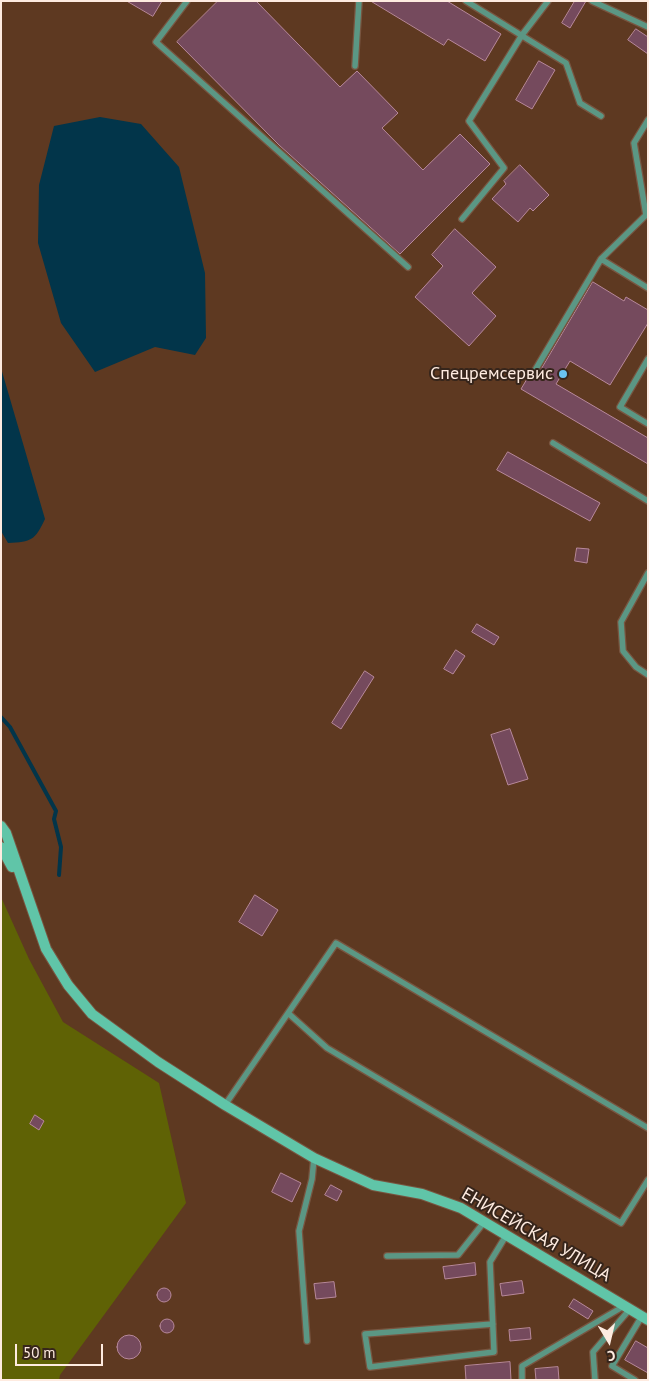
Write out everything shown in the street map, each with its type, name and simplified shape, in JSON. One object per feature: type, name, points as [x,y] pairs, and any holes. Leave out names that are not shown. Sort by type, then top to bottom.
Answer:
[{"type":"street","points":[[1,826],[26,892]]},
{"type":"street","points":[[1,847],[26,892]]},
{"type":"street","name":"ЕНИСЕЙСКАЯ УЛИЦА","points":[[26,892],[46,949],[68,985],[92,1014],[190,1082],[314,1158],[373,1185],[422,1194],[461,1208],[645,1318]]},
{"type":"lane","points":[[187,1],[156,42],[408,267]]},
{"type":"lane","points":[[355,66],[359,1]]},
{"type":"lane","points":[[466,1],[566,63],[580,103],[601,116]]},
{"type":"lane","points":[[462,219],[504,168],[469,121],[522,35],[548,1]]},
{"type":"lane","points":[[592,1],[648,26]]},
{"type":"lane","points":[[534,372],[601,259],[646,215],[634,143],[648,120]]},
{"type":"lane","points":[[601,259],[648,288]]},
{"type":"lane","points":[[648,359],[620,407],[648,424]]},
{"type":"lane","points":[[553,443],[648,500]]},
{"type":"lane","points":[[648,574],[621,622],[623,651],[636,667],[648,674]]},
{"type":"lane","points":[[225,1105],[336,943],[648,1128]]},
{"type":"lane","points":[[288,1012],[328,1048],[621,1223],[648,1180]]},
{"type":"lane","points":[[307,1341],[299,1231],[312,1179],[314,1158]]},
{"type":"lane","points":[[387,1256],[458,1255],[485,1221]]},
{"type":"lane","points":[[493,1324],[365,1334],[370,1367],[494,1352],[493,1324],[490,1262],[507,1234]]},
{"type":"lane","points":[[522,1380],[522,1366],[627,1308]]},
{"type":"lane","points":[[595,1380],[592,1352],[627,1308]]},
{"type":"lane","points":[[635,1380],[612,1366],[645,1318]]},
{"type":"shaded area","points":[[1,897],[29,959],[63,1022],[159,1083],[186,1203],[60,1375],[59,1380],[1,1380]]},
{"type":"water","points":[[100,117],[141,124],[179,167],[205,273],[206,338],[195,355],[155,347],[95,372],[61,323],[38,243],[39,185],[54,126]]},
{"type":"water","points":[[1,368],[45,519],[35,536],[28,541],[16,543],[8,543],[1,531]]},
{"type":"building","points":[[127,1],[162,1],[153,16]]},
{"type":"building","points":[[218,1],[256,1],[340,87],[357,71],[398,113],[382,128],[423,170],[460,134],[490,164],[400,254],[279,145],[177,42]]},
{"type":"building","points":[[371,1],[447,1],[501,34],[485,61],[448,39],[444,45]]},
{"type":"building","points":[[575,1],[586,1],[570,28],[562,23]]},
{"type":"building","points":[[636,29],[648,37],[648,54],[628,40]]},
{"type":"building","points":[[539,61],[555,70],[532,109],[516,100]]},
{"type":"building","points":[[520,165],[549,195],[533,211],[530,208],[518,222],[492,199],[506,184],[504,181]]},
{"type":"building","points":[[455,229],[496,267],[472,293],[496,316],[469,346],[415,297],[443,266],[432,255]]},
{"type":"building","points":[[593,282],[624,301],[626,297],[648,310],[648,323],[610,385],[570,361],[556,384],[648,438],[648,464],[521,389],[530,374],[533,377],[538,374]]},
{"type":"building","points":[[508,452],[600,503],[590,521],[497,470]]},
{"type":"building","points":[[577,548],[589,549],[587,563],[575,561]]},
{"type":"building","points":[[477,624],[499,637],[494,645],[472,632]]},
{"type":"building","points":[[456,650],[465,656],[453,674],[444,669]]},
{"type":"building","points":[[365,671],[374,677],[341,729],[332,723]]},
{"type":"building","points":[[510,729],[528,779],[508,785],[491,735]]},
{"type":"building","points":[[255,895],[278,910],[262,936],[239,922]]},
{"type":"building","points":[[35,1115],[44,1121],[39,1130],[30,1124]]},
{"type":"building","points":[[281,1173],[301,1183],[292,1202],[272,1192]]},
{"type":"building","points":[[331,1185],[342,1191],[337,1201],[325,1195]]},
{"type":"building","points":[[475,1263],[476,1275],[445,1279],[443,1267]]},
{"type":"building","points":[[522,1281],[524,1293],[502,1296],[500,1284]]},
{"type":"building","points":[[334,1282],[336,1297],[316,1299],[314,1284]]},
{"type":"building","points":[[161,1288],[167,1288],[171,1295],[167,1302],[161,1302],[157,1298],[157,1292]]},
{"type":"building","points":[[574,1299],[593,1311],[588,1319],[569,1307]]},
{"type":"building","points":[[164,1319],[170,1319],[174,1326],[170,1333],[164,1333],[160,1329],[160,1323]]},
{"type":"building","points":[[530,1328],[531,1339],[510,1341],[509,1330]]},
{"type":"building","points":[[129,1335],[138,1338],[141,1347],[138,1356],[129,1359],[120,1356],[117,1347],[120,1338]]},
{"type":"building","points":[[636,1341],[648,1348],[648,1373],[625,1360]]},
{"type":"building","points":[[510,1362],[511,1380],[466,1380],[465,1366]]},
{"type":"building","points":[[558,1367],[559,1380],[536,1380],[535,1369]]},
{"type":"waterway","points":[[1,717],[10,727],[56,811],[54,819],[61,847],[59,875]]},
{"type":"place","name":"Спецремсервис","points":[[563,374]]}]
